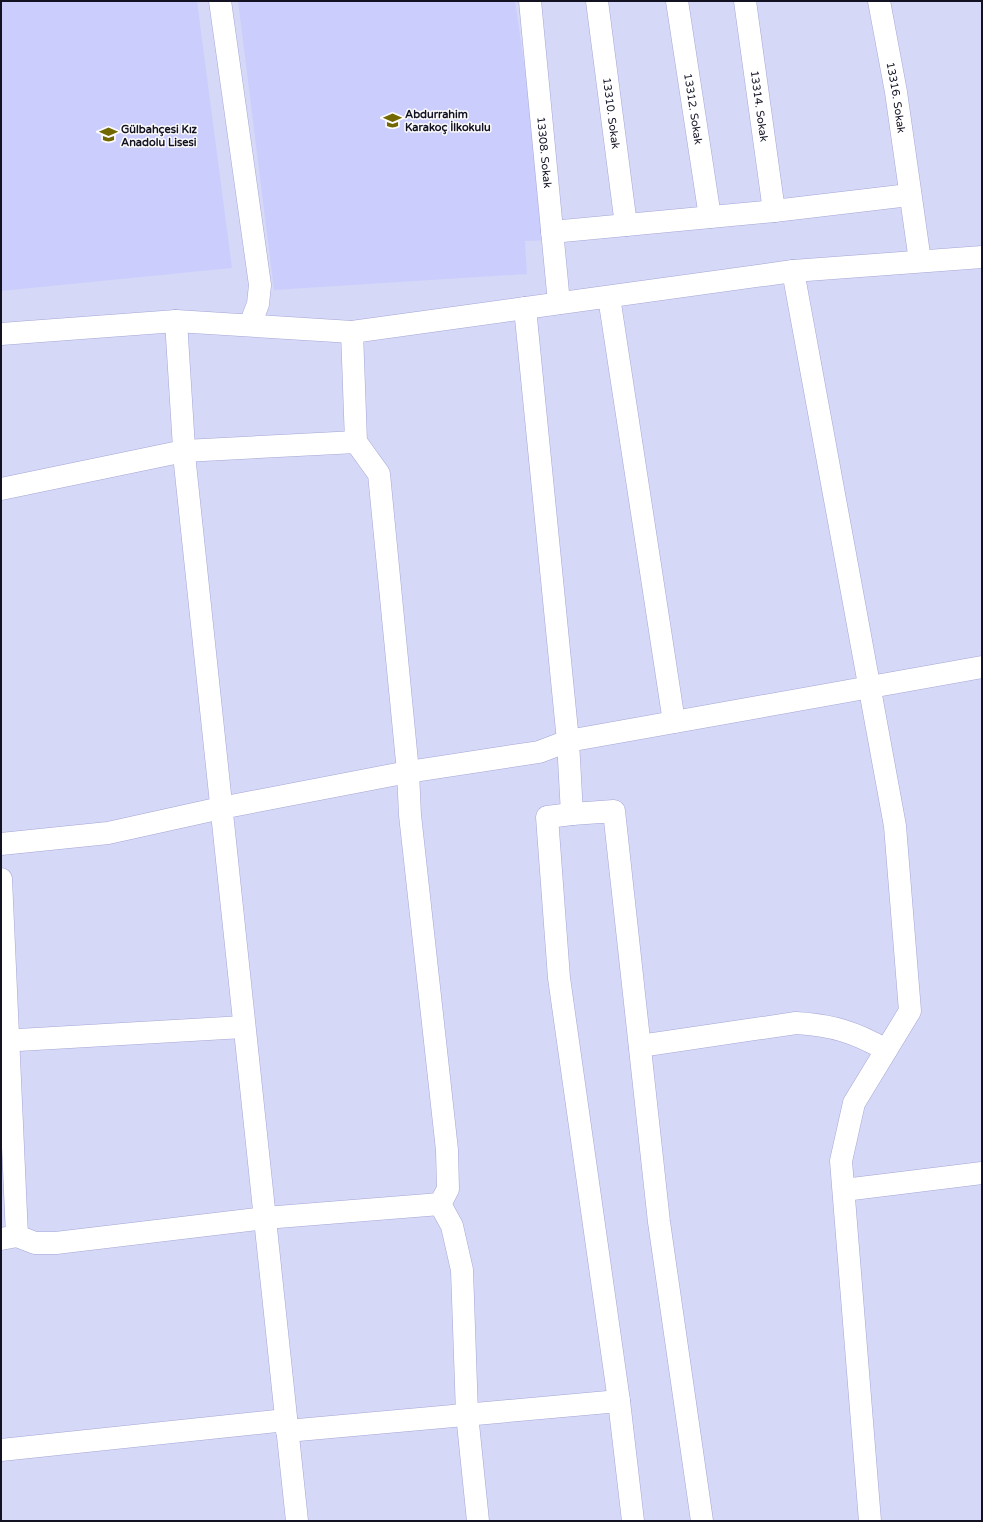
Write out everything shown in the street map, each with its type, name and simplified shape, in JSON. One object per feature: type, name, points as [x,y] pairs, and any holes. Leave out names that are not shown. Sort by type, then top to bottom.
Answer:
[{"type":"street","points":[[220,1],[260,285],[258,304],[250,325]]},
{"type":"street","name":"13308. Sokak","points":[[530,1],[560,303]]},
{"type":"street","name":"13310. Sokak","points":[[597,1],[626,225]]},
{"type":"street","name":"13312. Sokak","points":[[677,1],[710,217]]},
{"type":"street","name":"13314. Sokak","points":[[745,1],[774,211]]},
{"type":"street","name":"13316. Sokak","points":[[879,1],[896,92],[909,195],[920,262]]},
{"type":"street","points":[[552,232],[774,211],[909,195]]},
{"type":"street","points":[[1,334],[176,322],[250,325],[352,332],[793,271],[982,257]]},
{"type":"street","points":[[793,271],[895,826],[910,1011],[854,1103],[841,1161],[870,1521]]},
{"type":"street","points":[[609,296],[674,722]]},
{"type":"street","points":[[525,308],[568,741],[572,814]]},
{"type":"street","points":[[176,322],[184,451],[296,1521]]},
{"type":"street","points":[[352,332],[356,442],[379,474],[408,772],[411,823],[447,1150],[448,1189],[440,1204]]},
{"type":"street","points":[[1,490],[184,451],[356,442]]},
{"type":"street","points":[[1,844],[108,833],[221,808],[408,772],[539,752],[568,741],[982,667]]},
{"type":"street","points":[[633,1521],[619,1401],[560,978],[547,817],[614,811],[659,1222],[702,1521]]},
{"type":"street","points":[[1,879],[9,1237],[35,1243],[56,1243],[265,1218],[440,1204]]},
{"type":"street","points":[[640,1046],[796,1023],[816,1024],[853,1033],[886,1050]]},
{"type":"street","points":[[5,1041],[243,1026]]},
{"type":"street","points":[[844,1190],[982,1173]]},
{"type":"street","points":[[440,1204],[452,1226],[462,1270],[467,1414],[478,1521]]},
{"type":"street","points":[[1,1450],[287,1425],[467,1414],[619,1401]]},
{"type":"shaded area","name":"Gülbahçesi Kız Anadolu Lisesi","points":[[1,1],[197,1],[232,268],[1,291]]},
{"type":"shaded area","name":"Abdurrahim Karakoç İlkokulu","points":[[238,1],[515,1],[550,240],[525,241],[527,274],[274,290]]},
{"type":"place","name":"Abdurrahim Karakoç İlkokulu","points":[[392,120]]},
{"type":"place","name":"Gülbahçesi Kız Anadolu Lisesi","points":[[108,135]]}]
